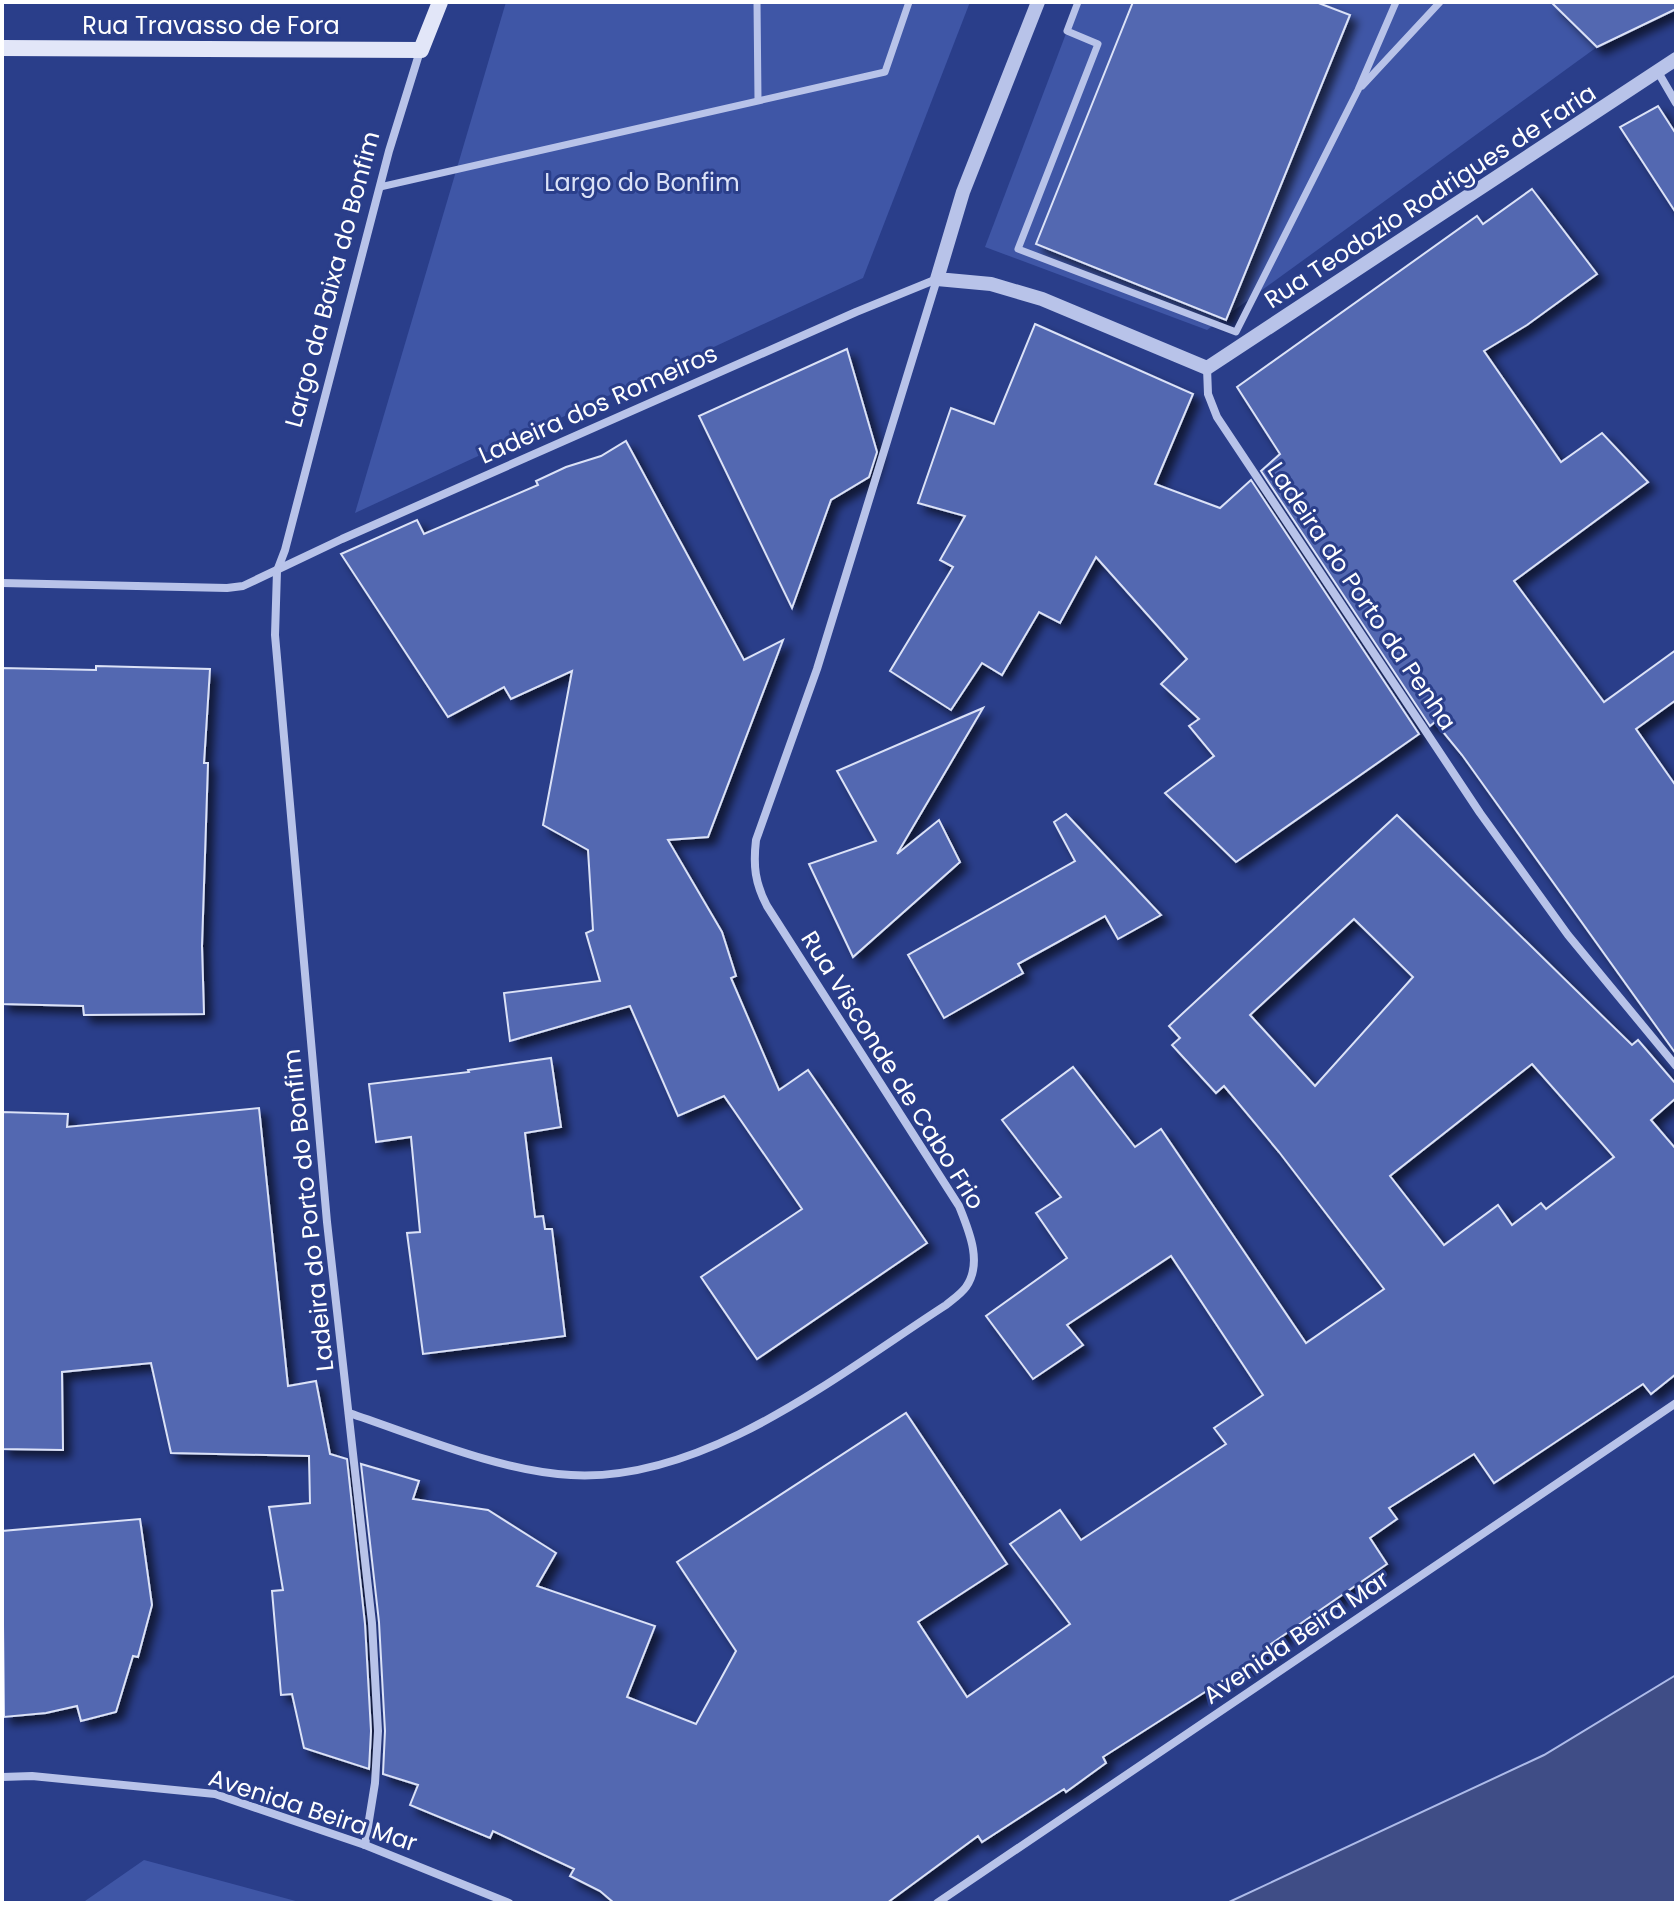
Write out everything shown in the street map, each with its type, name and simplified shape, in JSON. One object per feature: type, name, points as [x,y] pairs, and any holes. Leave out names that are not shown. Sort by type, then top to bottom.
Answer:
[{"type":"main road","name":"Largo da Baixa do Bonfim","points":[[421,50],[440,2]]},
{"type":"main road","name":"Rua Travasso de Fora","points":[[2,48],[421,50]]},
{"type":"street","points":[[757,2],[758,100]]},
{"type":"street","points":[[380,187],[885,72],[909,2]]},
{"type":"street","points":[[1038,2],[963,192],[937,279],[991,284],[1042,299],[1207,368]]},
{"type":"street","points":[[1078,2],[1067,31],[1098,44],[1018,249],[1236,332],[1358,90],[1396,2]]},
{"type":"street","points":[[1358,90],[1440,2]]},
{"type":"street","name":"Largo da Baixa do Bonfim","points":[[277,571],[380,187],[421,50]]},
{"type":"street","name":"Rua Teodozio Rodrigues de Faria","points":[[1207,368],[1676,59]]},
{"type":"street","points":[[1658,72],[1676,103]]},
{"type":"street","name":"Ladeira dos Romeiros","points":[[2,583],[243,586],[356,533],[937,279]]},
{"type":"street","name":"Rua Visconde de Cabo Frio","points":[[349,1413],[513,1467],[572,1475],[630,1471],[698,1453],[761,1425],[946,1305],[966,1287],[975,1261],[959,1206],[767,906],[756,886],[753,864],[756,840],[817,669],[937,279]]},
{"type":"street","name":"Ladeira do Porto da Penha","points":[[1207,368],[1208,394],[1217,417],[1480,813],[1568,935],[1676,1066]]},
{"type":"street","name":"Ladeira do Porto do Bonfim","points":[[277,571],[275,635],[327,1222],[372,1623],[378,1731],[375,1783],[365,1845]]},
{"type":"street","name":"Avenida Beira Mar","points":[[937,1903],[1676,1403]]},
{"type":"street","name":"Avenida Beira Mar","points":[[2,1777],[32,1776],[215,1794],[365,1845],[509,1903]]},
{"type":"green space","name":"Largo do Bonfim","points":[[506,2],[970,2],[863,278],[355,513]]},
{"type":"green space","points":[[1078,2],[1551,2],[1597,47],[1207,330],[985,247]]},
{"type":"green space","points":[[144,1860],[303,1903],[2,1903],[85,1901]]},
{"type":"shaded area","points":[[1676,1675],[1676,1903],[1227,1903],[1544,1755]]},
{"type":"building","points":[[1133,2],[1316,2],[1350,15],[1226,320],[1036,244]]},
{"type":"building","points":[[1551,2],[1676,2],[1676,9],[1597,47]]},
{"type":"building","points":[[1658,106],[1676,134],[1676,213],[1620,127]]},
{"type":"building","points":[[1532,189],[1597,274],[1527,325],[1484,351],[1561,462],[1602,433],[1648,482],[1514,581],[1604,702],[1676,650],[1676,700],[1636,729],[1676,786],[1676,1054],[1462,755],[1435,722],[1430,726],[1261,471],[1280,454],[1237,387],[1477,216],[1483,224]]},
{"type":"building","points":[[1035,324],[1193,394],[1155,484],[1220,508],[1251,480],[1419,734],[1236,862],[1165,793],[1214,756],[1189,726],[1199,719],[1161,684],[1187,659],[1096,557],[1060,623],[1039,612],[1002,675],[982,663],[951,710],[890,671],[953,567],[940,560],[965,516],[918,503],[951,408],[994,424]]},
{"type":"building","points":[[847,349],[877,452],[869,477],[831,500],[792,608],[699,416]]},
{"type":"building","points":[[626,441],[744,660],[783,640],[708,837],[668,840],[722,932],[736,976],[731,978],[779,1090],[808,1070],[927,1243],[757,1359],[701,1277],[802,1209],[724,1096],[678,1116],[630,1006],[510,1041],[504,993],[600,981],[586,933],[593,930],[588,850],[543,825],[572,671],[511,699],[504,687],[448,717],[341,554],[417,520],[424,534],[538,485],[536,481],[566,467],[601,456]]},
{"type":"building","points":[[96,666],[210,669],[204,763],[208,763],[202,946],[204,1014],[84,1015],[83,1006],[2,1004],[2,668],[96,670]]},
{"type":"building","points":[[983,708],[897,854],[939,820],[960,862],[853,957],[809,864],[876,841],[837,771]]},
{"type":"building","points":[[1066,814],[1161,915],[1118,939],[1105,916],[1018,964],[1023,973],[944,1018],[908,955],[1075,861],[1054,822]]},
{"type":"building","points":[[1397,815],[1632,1045],[1638,1040],[1676,1084],[1676,1098],[1651,1120],[1676,1149],[1676,1374],[1651,1394],[1643,1384],[1494,1483],[1474,1454],[1389,1508],[1397,1519],[1370,1538],[1387,1564],[1271,1644],[1274,1648],[1103,1757],[1106,1763],[1066,1792],[1064,1789],[982,1842],[978,1836],[887,1903],[614,1903],[600,1891],[570,1876],[574,1869],[493,1831],[490,1838],[410,1805],[418,1785],[383,1774],[385,1731],[379,1622],[361,1464],[419,1481],[413,1499],[488,1510],[556,1553],[537,1586],[655,1626],[627,1697],[696,1724],[736,1651],[677,1562],[906,1413],[1007,1564],[918,1622],[967,1697],[1070,1624],[1010,1544],[1060,1510],[1081,1540],[1226,1444],[1214,1428],[1263,1395],[1171,1256],[1067,1325],[1083,1345],[1033,1379],[986,1316],[1067,1258],[1036,1213],[1061,1197],[1002,1120],[1073,1067],[1135,1147],[1161,1129],[1306,1343],[1384,1289],[1224,1086],[1216,1093],[1172,1045],[1180,1038],[1169,1026]],"holes":[[[1354,919],[1413,977],[1315,1086],[1250,1015]],[[1532,1064],[1614,1157],[1546,1209],[1541,1203],[1512,1225],[1498,1205],[1444,1245],[1390,1176]]]},
{"type":"building","points":[[551,1058],[561,1127],[525,1133],[535,1217],[543,1216],[545,1229],[552,1229],[565,1336],[423,1354],[407,1233],[420,1232],[411,1137],[376,1142],[369,1084]]},
{"type":"building","points":[[259,1108],[288,1386],[316,1381],[330,1454],[347,1459],[365,1624],[371,1731],[369,1769],[304,1748],[292,1694],[281,1695],[272,1591],[283,1590],[269,1507],[310,1503],[309,1456],[171,1453],[151,1363],[62,1372],[63,1450],[2,1449],[2,1112],[68,1114],[67,1127]]},
{"type":"building","points":[[140,1519],[152,1605],[138,1657],[133,1656],[116,1712],[81,1721],[77,1706],[4,1717],[2,1531]]}]
